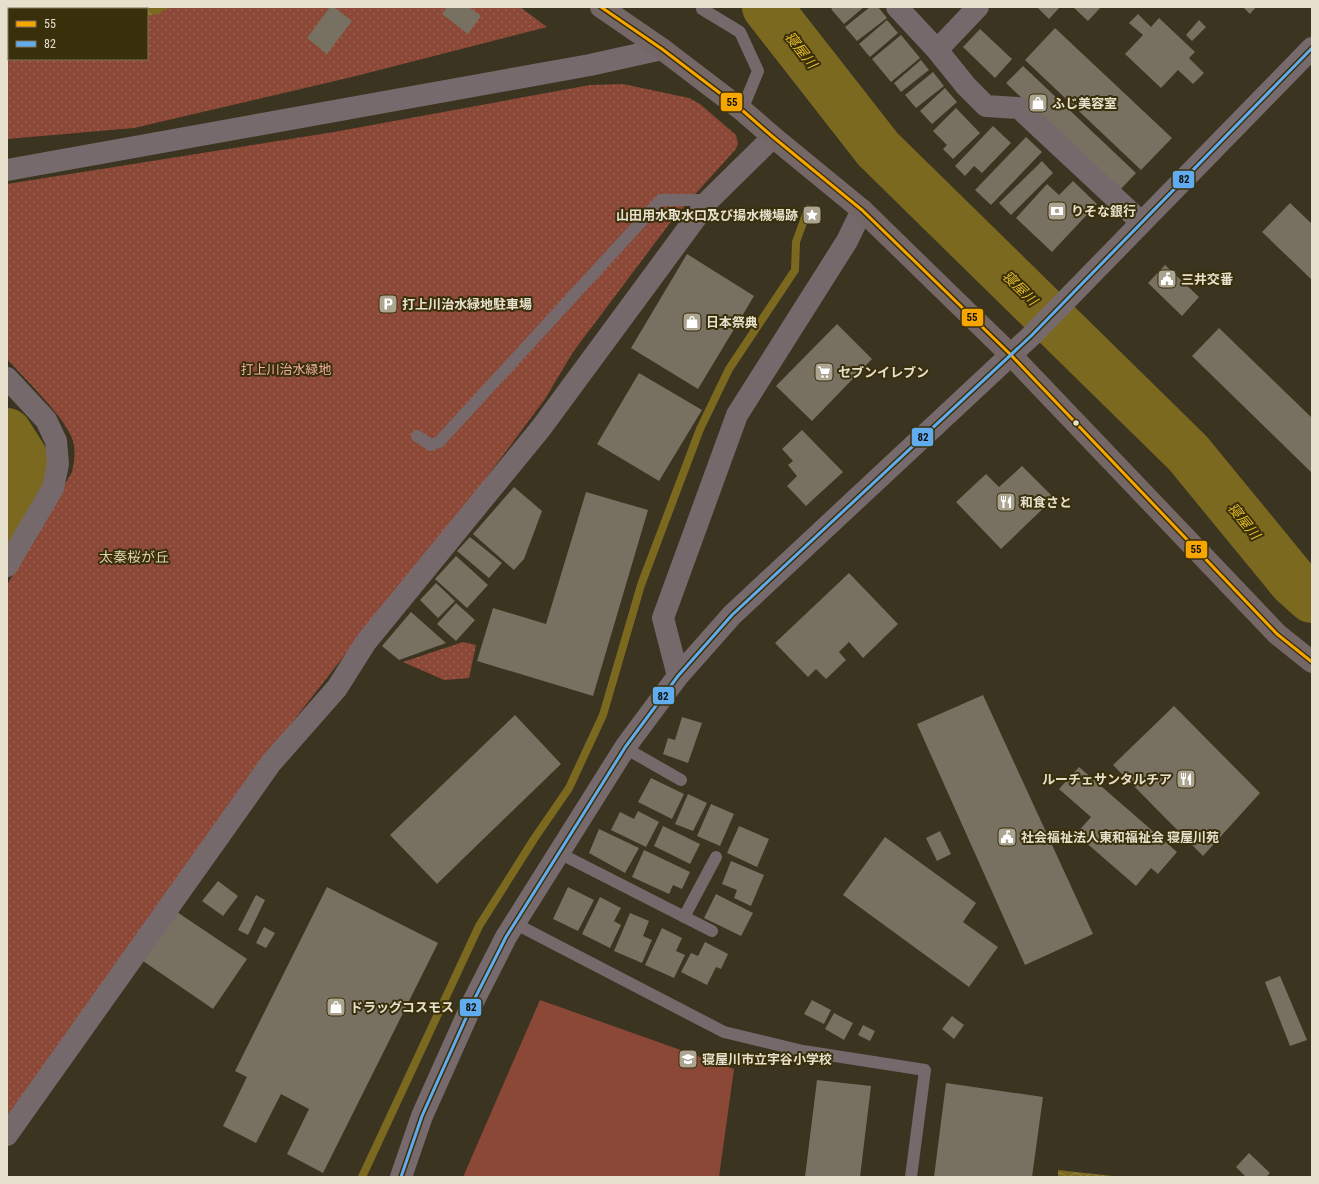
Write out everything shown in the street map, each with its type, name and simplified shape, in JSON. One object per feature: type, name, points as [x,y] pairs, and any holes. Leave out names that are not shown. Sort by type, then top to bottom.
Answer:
[{"type":"main road","points":[[601,7],[662,49],[742,110],[862,210],[1011,355],[1277,634],[1312,662]]},
{"type":"street","points":[[898,7],[937,50],[966,86],[986,106],[1019,108],[1141,222]]},
{"type":"street","points":[[937,50],[978,7]]},
{"type":"street","points":[[401,1177],[422,1116],[474,1000],[514,922],[625,748],[678,676],[732,615],[1031,336],[1312,48]]},
{"type":"street","points":[[7,170],[590,65],[662,49]]},
{"type":"street","points":[[7,1135],[271,763],[337,688],[366,642],[541,428],[709,200],[773,137]]},
{"type":"street","points":[[678,676],[663,618],[737,415],[846,241],[862,210]]},
{"type":"street","points":[[7,378],[46,420],[56,441],[58,464],[53,488],[7,566]]},
{"type":"lane","points":[[702,9],[740,32],[758,71],[742,110]]},
{"type":"lane","points":[[417,436],[431,445],[439,442],[661,200],[709,200]]},
{"type":"lane","points":[[625,748],[681,780]]},
{"type":"lane","points":[[559,853],[712,931]]},
{"type":"lane","points":[[684,917],[716,857]]},
{"type":"lane","points":[[514,922],[724,1032],[803,1051],[925,1070],[912,1177]]},
{"type":"green space","points":[[7,7],[520,7],[547,27],[356,76],[134,128],[7,139]]},
{"type":"green space","name":"打上川治水緑地","points":[[623,84],[689,98],[700,104],[736,135],[738,144],[735,150],[673,219],[573,352],[545,399],[463,509],[348,651],[236,794],[7,1121],[7,585],[72,472],[75,453],[73,441],[63,422],[54,410],[7,359],[7,184],[334,132],[590,85]]},
{"type":"green space","points":[[463,642],[476,645],[469,678],[444,680],[403,662]]},
{"type":"green space","points":[[540,1000],[734,1069],[719,1177],[463,1177]]},
{"type":"water","points":[[171,7],[158,14],[148,16],[148,8],[49,8]]},
{"type":"water","points":[[1058,1170],[1112,1176],[1112,1177],[1058,1177]]},
{"type":"building","points":[[330,7],[334,7],[352,21],[327,54],[307,38]]},
{"type":"building","points":[[447,7],[469,7],[481,16],[468,34],[442,14]]},
{"type":"building","points":[[834,7],[864,7],[844,24],[831,9]]},
{"type":"building","points":[[870,7],[878,7],[887,18],[857,41],[845,27]]},
{"type":"building","points":[[1037,7],[1060,7],[1049,19]]},
{"type":"building","points":[[1073,7],[1101,7],[1088,21]]},
{"type":"building","points":[[1243,7],[1256,7],[1250,14]]},
{"type":"building","points":[[1138,14],[1151,27],[1159,18],[1195,52],[1189,58],[1204,73],[1193,84],[1178,70],[1161,88],[1125,54],[1143,35],[1129,23]]},
{"type":"building","points":[[887,20],[898,33],[870,57],[859,44]]},
{"type":"building","points":[[1199,20],[1206,27],[1192,41],[1186,35]]},
{"type":"building","points":[[1055,28],[1172,138],[1141,170],[1025,60]]},
{"type":"building","points":[[980,29],[1012,59],[995,78],[963,47]]},
{"type":"building","points":[[901,35],[920,58],[891,82],[872,59]]},
{"type":"building","points":[[921,60],[929,70],[901,92],[894,83]]},
{"type":"building","points":[[1023,66],[1136,173],[1119,191],[1006,83]]},
{"type":"building","points":[[933,72],[944,86],[916,108],[905,95]]},
{"type":"building","points":[[945,88],[957,102],[932,124],[920,111]]},
{"type":"building","points":[[956,108],[980,133],[953,159],[943,149],[947,145],[933,131]]},
{"type":"building","points":[[993,126],[1011,143],[982,173],[974,166],[965,176],[955,166]]},
{"type":"building","points":[[1026,137],[1042,152],[991,205],[975,190]]},
{"type":"building","points":[[1042,161],[1053,173],[1011,215],[999,203]]},
{"type":"building","name":"りそな銀行","points":[[1073,181],[1097,204],[1052,252],[1016,218],[1047,184],[1059,195]]},
{"type":"building","points":[[1290,203],[1312,224],[1312,280],[1262,232]]},
{"type":"building","name":"日本祭典","points":[[687,254],[754,296],[698,389],[631,348]]},
{"type":"building","points":[[1165,265],[1199,297],[1182,316],[1148,283]]},
{"type":"building","name":"セブンイレブン","points":[[837,324],[872,359],[812,421],[776,386]]},
{"type":"building","points":[[1219,328],[1312,418],[1312,473],[1192,356]]},
{"type":"building","points":[[639,373],[702,410],[659,481],[597,444]]},
{"type":"building","points":[[802,430],[843,472],[806,506],[787,486],[797,476],[788,465],[793,461],[782,449]]},
{"type":"building","points":[[1022,466],[1054,498],[1001,549],[956,502],[986,474],[999,487]]},
{"type":"building","points":[[514,487],[542,511],[524,559],[514,570],[473,534]]},
{"type":"building","points":[[586,492],[648,510],[593,696],[477,661],[493,608],[546,624]]},
{"type":"building","points":[[470,537],[502,563],[489,578],[457,551]]},
{"type":"building","points":[[456,556],[488,585],[467,608],[435,579]]},
{"type":"building","points":[[849,573],[898,624],[863,658],[849,642],[839,652],[846,660],[826,679],[816,669],[808,677],[775,643]]},
{"type":"building","points":[[436,583],[455,601],[438,618],[420,600]]},
{"type":"building","points":[[456,603],[475,620],[456,641],[437,624]]},
{"type":"building","points":[[411,612],[446,643],[399,660],[382,646]]},
{"type":"building","points":[[983,695],[1093,934],[1025,965],[917,724]]},
{"type":"building","name":"ルーチェサンタルチア","points":[[1174,706],[1260,793],[1203,856],[1113,765]]},
{"type":"building","points":[[515,715],[561,764],[437,884],[390,835]]},
{"type":"building","points":[[682,717],[702,723],[688,763],[663,754],[668,738],[675,740]]},
{"type":"building","points":[[1079,767],[1177,852],[1158,874],[1151,868],[1136,886],[1076,834],[1091,817],[1059,789]]},
{"type":"building","points":[[651,778],[684,794],[672,819],[638,802]]},
{"type":"building","points":[[688,794],[707,803],[693,831],[675,824]]},
{"type":"building","points":[[711,804],[734,814],[720,846],[697,836]]},
{"type":"building","points":[[638,811],[659,822],[646,847],[611,830],[620,812],[634,819]]},
{"type":"building","points":[[663,826],[700,844],[690,864],[654,846]]},
{"type":"building","points":[[739,826],[769,839],[757,867],[727,853]]},
{"type":"building","points":[[599,829],[639,848],[625,873],[589,853]]},
{"type":"building","points":[[940,831],[951,854],[937,861],[926,838]]},
{"type":"building","points":[[885,837],[976,903],[963,922],[998,947],[969,987],[843,895]]},
{"type":"building","points":[[644,850],[690,872],[682,889],[673,885],[669,894],[632,877]]},
{"type":"building","points":[[731,861],[764,875],[751,906],[734,898],[737,890],[722,884]]},
{"type":"building","points":[[218,881],[238,896],[223,916],[202,901]]},
{"type":"building","name":"ドラッグコスモス","points":[[327,887],[438,943],[323,1173],[287,1154],[309,1109],[281,1094],[256,1143],[223,1126],[247,1077],[235,1071]]},
{"type":"building","points":[[568,887],[594,900],[578,931],[553,919]]},
{"type":"building","points":[[716,894],[753,913],[741,936],[704,918]]},
{"type":"building","points":[[256,895],[265,900],[248,935],[238,930]]},
{"type":"building","points":[[600,897],[621,908],[614,921],[621,925],[610,948],[582,934]]},
{"type":"building","points":[[177,912],[247,959],[213,1009],[143,961]]},
{"type":"building","points":[[630,913],[649,921],[643,936],[652,940],[642,963],[614,951]]},
{"type":"building","points":[[264,927],[275,933],[266,948],[256,943]]},
{"type":"building","points":[[662,928],[682,938],[676,951],[685,955],[674,978],[645,965]]},
{"type":"building","points":[[705,942],[728,954],[721,969],[716,967],[707,985],[681,972],[691,953],[698,956]]},
{"type":"building","points":[[1280,976],[1307,1040],[1290,1046],[1265,982]]},
{"type":"building","points":[[812,1000],[831,1010],[824,1024],[804,1014]]},
{"type":"building","points":[[834,1013],[853,1023],[844,1040],[825,1029]]},
{"type":"building","points":[[952,1016],[964,1025],[954,1039],[942,1029]]},
{"type":"building","points":[[863,1025],[875,1031],[870,1041],[858,1035]]},
{"type":"building","points":[[817,1080],[871,1086],[860,1177],[805,1177]]},
{"type":"building","points":[[946,1083],[1043,1097],[1032,1177],[934,1177]]},
{"type":"building","points":[[1249,1153],[1270,1173],[1266,1177],[1246,1177],[1236,1167]]},
{"type":"waterway","name":"寝屋川","points":[[767,7],[878,149],[1188,453],[1293,581],[1312,598]]},
{"type":"waterway","points":[[362,1177],[479,926],[534,839],[569,788],[603,715],[641,585],[700,429],[729,369],[795,270],[796,242],[808,209]]},
{"type":"waterway","points":[[7,433],[23,458],[26,486],[7,517]]},
{"type":"transit line","name":"55","points":[[601,7],[662,49],[742,110],[862,210],[1011,355],[1277,634],[1312,662]]},
{"type":"transit line","name":"82","points":[[401,1177],[422,1116],[474,1000],[506,937],[626,746],[678,676],[732,615],[1031,336],[1312,48]]},
{"type":"place","name":"ふじ美容室","points":[[1038,103]]},
{"type":"place","name":"りそな銀行","points":[[1057,211]]},
{"type":"place","name":"山田用水取水口及び揚水機場跡","points":[[812,215]]},
{"type":"place","name":"三井交番","points":[[1167,279]]},
{"type":"place","name":"打上川治水緑地駐車場","points":[[388,304]]},
{"type":"place","name":"日本祭典","points":[[692,322]]},
{"type":"place","name":"セブンイレブン","points":[[824,372]]},
{"type":"place","name":"和食さと","points":[[1006,502]]},
{"type":"place","name":"ルーチェサンタルチア","points":[[1186,779]]},
{"type":"place","name":"社会福祉法人東和福祉会 寝屋川苑","points":[[1007,837]]},
{"type":"place","name":"ドラッグコスモス","points":[[336,1007]]},
{"type":"place","name":"寝屋川市立宇谷小学校","points":[[688,1059]]},
{"type":"district","name":"太秦桜が丘","points":[[134,557]]}]
